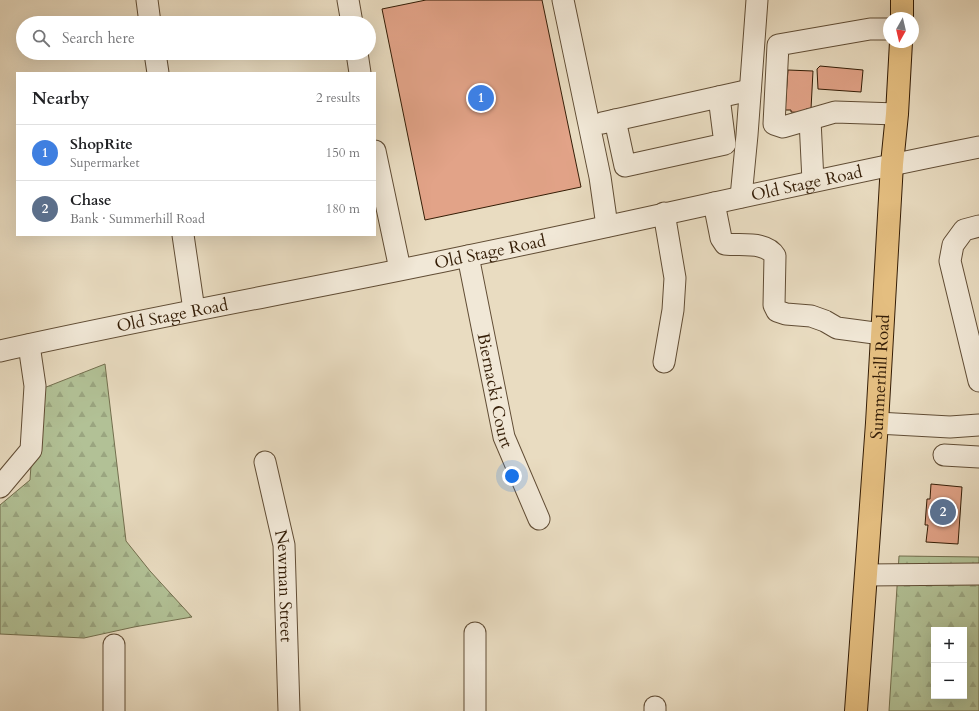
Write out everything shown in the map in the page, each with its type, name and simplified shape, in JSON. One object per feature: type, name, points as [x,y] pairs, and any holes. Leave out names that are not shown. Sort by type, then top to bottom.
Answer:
[{"type":"main road","points":[[902,0],[902,12]]},
{"type":"main road","name":"Summerhill Road","points":[[856,711],[877,423],[892,164],[897,114],[901,48]]},
{"type":"street","points":[[147,0],[149,16]]},
{"type":"street","points":[[348,0],[351,16]]},
{"type":"street","points":[[563,0],[600,177],[607,226]]},
{"type":"street","points":[[741,197],[757,0]]},
{"type":"street","points":[[883,29],[870,29],[778,45],[774,124],[783,127],[835,112],[897,114]]},
{"type":"street","points":[[156,60],[158,72]]},
{"type":"street","points":[[358,60],[360,72]]},
{"type":"street","points":[[589,126],[750,90]]},
{"type":"street","points":[[615,120],[625,166],[725,144],[719,97]]},
{"type":"street","points":[[810,120],[813,181]]},
{"type":"street","name":"Old Stage Road","points":[[0,351],[194,310],[468,256],[892,164],[979,147]]},
{"type":"street","points":[[376,156],[400,269]]},
{"type":"street","points":[[714,203],[721,238],[725,244],[761,246],[771,250],[775,256],[774,304],[777,311],[786,314],[811,316],[825,321],[837,328],[882,334]]},
{"type":"street","points":[[664,213],[675,278],[673,310],[664,362]]},
{"type":"street","points":[[979,226],[964,230],[954,245],[950,261],[976,352],[979,381]]},
{"type":"street","points":[[183,236],[194,310]]},
{"type":"street","name":"Biernacki Court","points":[[468,256],[504,437],[539,519]]},
{"type":"street","points":[[0,487],[31,450],[35,386],[29,345]]},
{"type":"street","points":[[877,423],[950,427],[979,425]]},
{"type":"street","points":[[944,455],[979,457]]},
{"type":"street","name":"Newman Street","points":[[265,462],[284,545],[289,711]]},
{"type":"street","points":[[866,575],[979,574]]},
{"type":"street","points":[[475,633],[475,711]]},
{"type":"street","points":[[114,645],[114,711]]},
{"type":"green space","points":[[105,364],[126,541],[150,571],[192,617],[134,627],[84,638],[0,634],[0,505],[30,480],[36,391]]},
{"type":"green space","points":[[899,556],[979,557],[979,711],[889,711]]},
{"type":"building","points":[[426,0],[542,0],[581,187],[425,220],[382,9]]},
{"type":"building","points":[[820,66],[863,70],[861,92],[818,89],[817,69]]},
{"type":"building","points":[[788,70],[813,71],[811,109],[806,109],[806,113],[785,110]]},
{"type":"building","points":[[931,484],[962,487],[958,544],[926,542],[928,525],[925,525],[927,499],[930,499]]},
{"type":"place","name":"ShopRite","points":[[481,98]]},
{"type":"place","name":"Chase","points":[[943,512]]}]
